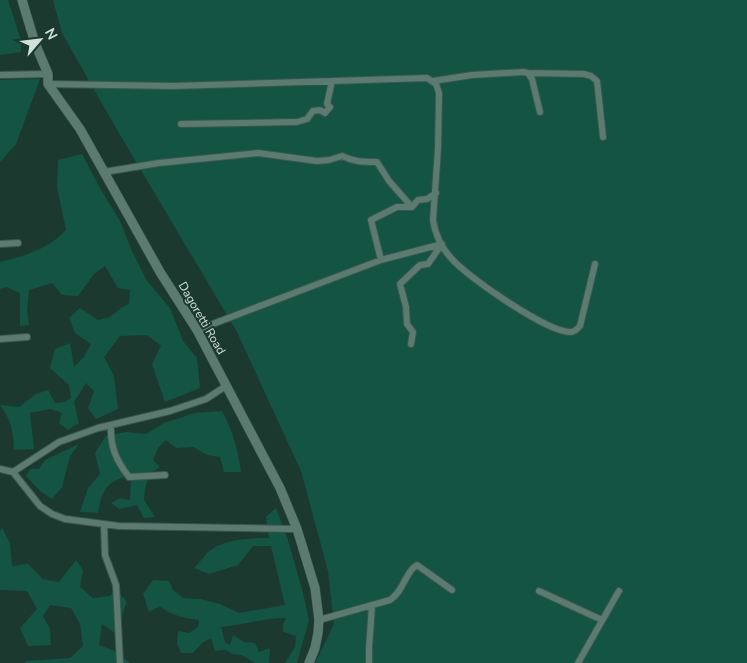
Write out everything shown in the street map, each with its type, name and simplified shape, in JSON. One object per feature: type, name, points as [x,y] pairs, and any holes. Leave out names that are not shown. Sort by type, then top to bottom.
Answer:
[{"type":"main road","points":[[22,0],[35,43],[48,74],[48,84]]},
{"type":"main road","name":"Dagoretti Road","points":[[48,84],[80,129],[160,272],[197,330],[280,488],[297,529],[315,588],[319,620],[315,648],[308,663]]},
{"type":"street","points":[[48,84],[173,86],[402,78],[427,78],[433,81],[472,75],[523,72],[528,74],[584,74],[591,76],[597,81],[603,137]]},
{"type":"street","points":[[0,75],[48,74]]},
{"type":"street","points":[[528,74],[532,79],[540,112]]},
{"type":"street","points":[[181,124],[307,119],[313,111],[320,110],[325,113],[330,107],[327,104],[332,81]]},
{"type":"street","points":[[433,81],[439,93],[434,228],[451,258],[501,297],[558,330],[571,332],[580,326],[595,264]]},
{"type":"street","points":[[104,172],[159,163],[258,153],[317,160],[329,160],[342,156],[351,161],[377,162],[389,181],[412,207]]},
{"type":"street","points":[[412,207],[418,200],[427,199],[436,192]]},
{"type":"street","points":[[381,260],[371,220],[397,206],[412,207]]},
{"type":"street","points":[[0,244],[18,243]]},
{"type":"street","points":[[197,330],[381,260],[442,244]]},
{"type":"street","points":[[411,344],[413,332],[406,324],[406,307],[400,284],[420,265],[428,264],[442,244]]},
{"type":"street","points":[[0,339],[27,337]]},
{"type":"street","points":[[0,470],[13,472],[60,442],[111,425],[170,411],[206,399],[226,386]]},
{"type":"street","points":[[111,425],[110,440],[118,462],[129,477],[165,475]]},
{"type":"street","points":[[13,472],[40,506],[52,514],[65,519],[119,526],[297,529]]},
{"type":"street","points":[[104,524],[105,555],[116,584],[120,663]]},
{"type":"street","points":[[319,620],[372,606],[395,596],[412,569],[417,565],[452,590]]},
{"type":"street","points":[[539,591],[602,620]]},
{"type":"street","points":[[578,663],[619,591]]},
{"type":"street","points":[[369,663],[372,606]]},
{"type":"green space","points":[[0,0],[8,0],[21,40],[21,52],[0,55]]},
{"type":"green space","points":[[53,0],[747,0],[747,663],[315,663],[334,624],[328,571],[301,471],[237,332],[62,33]]},
{"type":"green space","points":[[40,79],[16,144],[0,162],[0,80]]},
{"type":"green space","points":[[82,154],[120,221],[147,281],[170,308],[183,341],[197,358],[200,388],[165,402],[152,364],[161,346],[147,335],[120,336],[104,357],[114,376],[118,409],[96,419],[88,408],[94,391],[86,383],[74,402],[79,423],[68,430],[59,423],[62,413],[50,409],[30,413],[34,449],[14,450],[11,426],[0,405],[19,407],[36,394],[48,390],[55,403],[65,402],[71,398],[69,385],[50,368],[55,349],[70,343],[74,367],[84,357],[91,344],[75,333],[69,318],[80,308],[98,320],[110,317],[129,304],[130,290],[118,288],[105,266],[94,274],[78,296],[62,295],[52,283],[29,290],[27,310],[29,325],[20,326],[20,293],[6,287],[0,289],[0,262],[36,251],[52,242],[66,230],[57,187],[58,160]]},
{"type":"green space","points":[[222,411],[234,441],[241,472],[224,472],[220,457],[207,455],[193,447],[176,448],[166,440],[158,448],[153,460],[160,467],[150,474],[145,488],[144,500],[155,517],[144,518],[137,505],[119,509],[111,503],[120,498],[130,500],[131,476],[116,480],[107,487],[101,498],[98,513],[80,512],[88,488],[100,474],[95,453],[106,436],[126,432],[146,434],[164,423],[195,413]]},
{"type":"green space","points":[[79,444],[70,456],[62,487],[52,499],[40,491],[26,476],[30,469],[39,469],[45,460]]},
{"type":"green space","points":[[276,508],[288,540],[309,620],[297,663],[285,663],[295,647],[296,636],[283,632],[283,624],[286,618],[221,627],[225,642],[230,645],[233,635],[244,642],[255,643],[259,652],[270,648],[269,663],[255,663],[242,655],[232,654],[226,650],[215,651],[211,638],[202,643],[193,653],[181,653],[177,644],[178,631],[189,633],[198,627],[199,620],[178,616],[160,606],[149,612],[143,594],[153,580],[169,581],[173,590],[183,598],[201,599],[220,604],[239,613],[285,605],[271,546],[253,546],[238,565],[209,574],[194,568],[207,553],[220,545],[245,539],[269,538],[266,517]]},
{"type":"green space","points":[[2,528],[10,543],[12,566],[28,564],[43,579],[59,582],[76,560],[83,570],[80,587],[93,598],[110,596],[116,589],[127,602],[115,633],[102,624],[99,645],[115,651],[130,663],[24,663],[27,661],[70,658],[83,646],[80,624],[71,608],[50,605],[43,616],[50,629],[51,645],[28,646],[20,628],[37,609],[27,591],[0,590],[0,532]]}]
